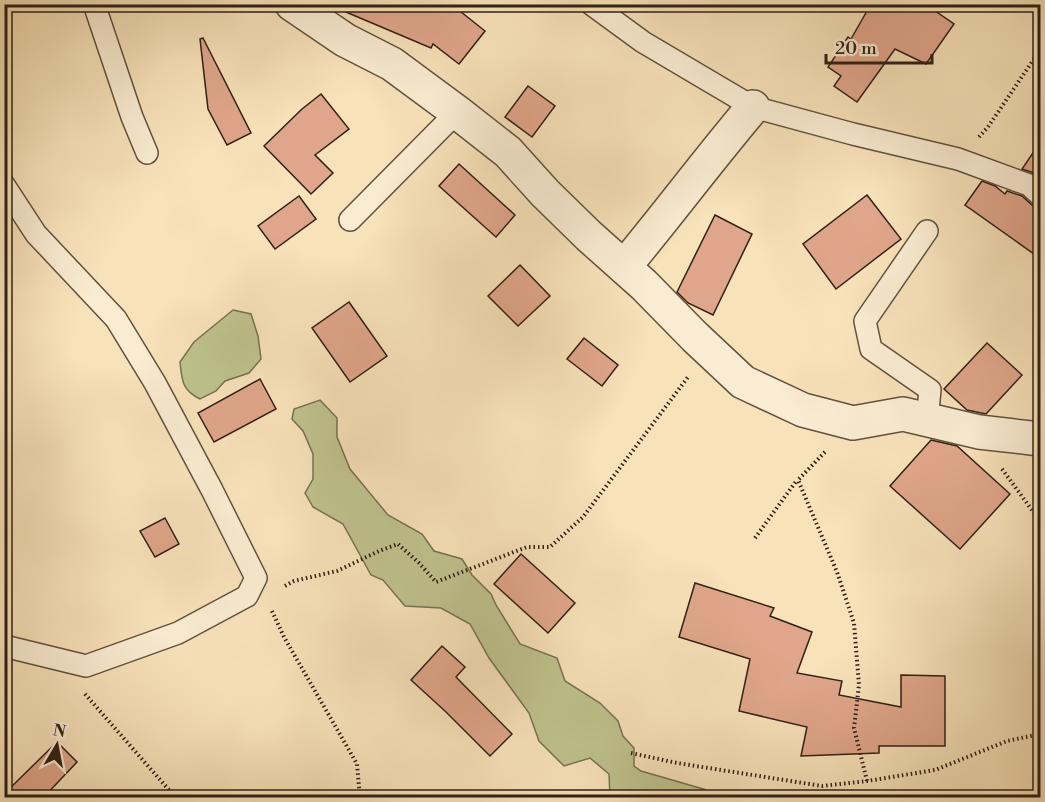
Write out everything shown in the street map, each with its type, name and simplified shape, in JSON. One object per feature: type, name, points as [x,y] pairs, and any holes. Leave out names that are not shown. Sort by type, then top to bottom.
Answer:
[{"type":"street","points":[[292,4],[345,40],[392,64],[457,111],[508,152],[545,193],[644,285],[743,382],[803,410],[853,423],[903,414],[979,432],[1041,439]]},
{"type":"street","points":[[624,267],[753,107]]},
{"type":"lane","points":[[94,4],[132,117],[147,153]]},
{"type":"lane","points":[[591,4],[643,42],[753,107],[958,159],[1029,185],[1041,195]]},
{"type":"lane","points":[[350,220],[457,111]]},
{"type":"lane","points":[[4,185],[36,234],[116,319],[155,383],[256,578],[247,596],[178,633],[86,666],[4,646]]},
{"type":"lane","points":[[927,231],[865,321],[871,349],[930,390],[927,420]]},
{"type":"path","points":[[958,159],[988,127],[1041,50]]},
{"type":"path","points":[[266,597],[294,581],[337,571],[398,544],[436,582],[527,547],[550,547],[583,517],[708,350]]},
{"type":"path","points":[[755,538],[798,480],[853,423]]},
{"type":"path","points":[[979,432],[1006,475],[1041,520]]},
{"type":"path","points":[[798,480],[837,572],[854,622],[859,685],[854,728],[867,781]]},
{"type":"path","points":[[256,578],[284,637],[357,764],[360,798]]},
{"type":"path","points":[[86,666],[84,695],[176,798]]},
{"type":"path","points":[[631,753],[677,763],[822,786],[935,770],[1007,741],[1041,734]]},
{"type":"green space","points":[[233,310],[251,314],[258,336],[261,359],[249,373],[225,381],[216,391],[200,399],[186,388],[181,375],[180,362],[194,342]]},
{"type":"green space","points":[[320,400],[337,418],[337,437],[350,469],[388,515],[422,534],[434,551],[462,559],[472,575],[491,594],[520,644],[557,658],[565,681],[600,703],[618,721],[623,736],[634,748],[634,766],[641,771],[731,797],[610,797],[609,774],[590,758],[564,766],[539,741],[529,713],[489,658],[470,624],[441,608],[405,606],[383,580],[371,575],[343,524],[313,507],[305,493],[313,479],[313,454],[303,431],[292,419],[294,409]]},
{"type":"building","points":[[327,4],[451,4],[485,31],[459,64],[433,44],[431,48]]},
{"type":"building","points":[[871,4],[925,4],[954,24],[926,64],[895,49],[857,102],[834,86],[841,76],[828,67],[848,37],[851,39]]},
{"type":"building","points":[[203,38],[251,133],[227,145],[208,109],[200,39]]},
{"type":"building","points":[[528,86],[555,106],[532,137],[505,117]]},
{"type":"building","points":[[321,94],[349,129],[315,155],[333,173],[311,194],[264,146]]},
{"type":"building","points":[[1041,141],[1041,178],[1022,169]]},
{"type":"building","points":[[459,164],[515,215],[496,237],[439,186]]},
{"type":"building","points":[[982,181],[995,186],[1005,194],[1007,191],[1022,196],[1032,205],[1041,207],[1041,259],[965,205]]},
{"type":"building","points":[[867,195],[901,239],[836,289],[803,244]]},
{"type":"building","points":[[299,196],[316,219],[275,249],[258,226]]},
{"type":"building","points":[[715,215],[752,234],[713,315],[688,303],[677,292]]},
{"type":"building","points":[[520,265],[550,296],[518,326],[488,296]]},
{"type":"building","points":[[349,302],[387,356],[350,382],[312,328]]},
{"type":"building","points":[[584,338],[618,365],[602,386],[567,359]]},
{"type":"building","points":[[987,343],[1022,375],[986,414],[967,410],[944,389]]},
{"type":"building","points":[[260,379],[276,409],[214,442],[198,413]]},
{"type":"building","points":[[931,440],[957,446],[1010,494],[960,549],[890,486]]},
{"type":"building","points":[[165,518],[179,544],[155,557],[140,531]]},
{"type":"building","points":[[521,554],[575,603],[548,633],[494,584]]},
{"type":"building","points":[[695,583],[774,608],[770,616],[812,632],[797,673],[842,681],[839,695],[901,707],[901,675],[945,676],[945,746],[879,746],[879,753],[801,756],[807,727],[739,711],[750,659],[679,637]]},
{"type":"building","points":[[442,646],[465,667],[456,677],[512,734],[490,756],[411,680]]},
{"type":"building","points":[[57,742],[77,762],[43,798],[4,798],[4,794]]}]
